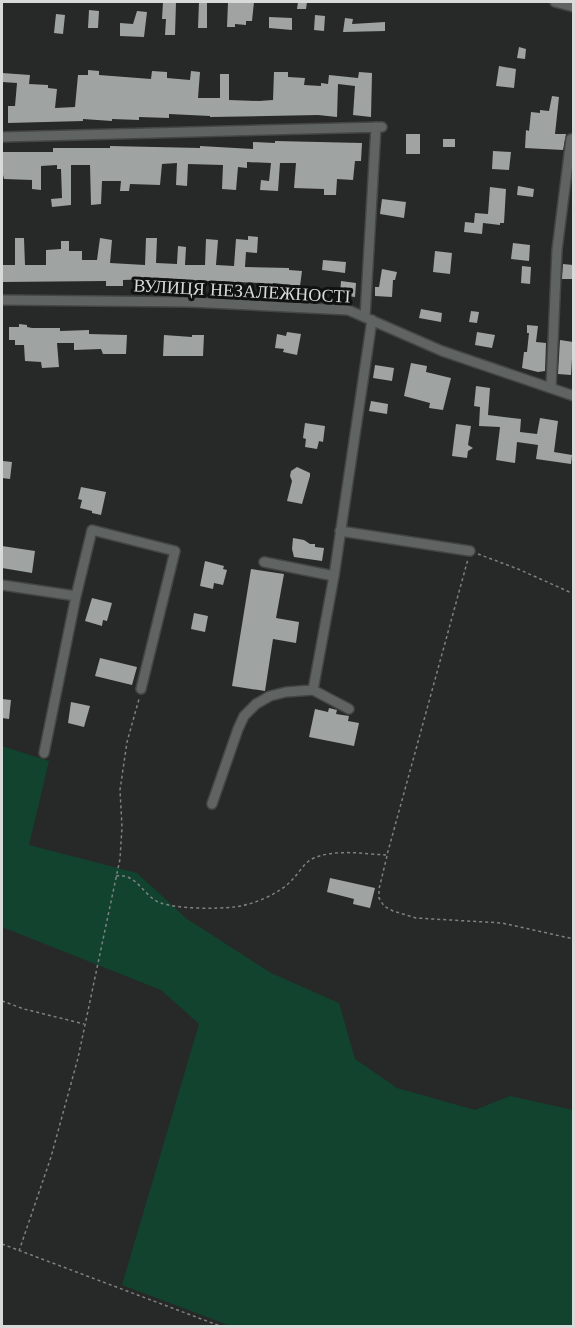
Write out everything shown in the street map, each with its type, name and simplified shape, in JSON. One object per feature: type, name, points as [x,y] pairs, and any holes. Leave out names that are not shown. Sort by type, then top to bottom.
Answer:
[{"type":"street","points":[[555,2],[573,7]]},
{"type":"street","points":[[2,137],[379,128],[368,319],[334,576],[313,690]]},
{"type":"street","points":[[551,388],[557,250],[571,139]]},
{"type":"street","name":"ВУЛИЦЯ НЕЗАЛЕЖНОСТІ","points":[[2,300],[213,303],[348,310],[442,351],[573,396]]},
{"type":"street","points":[[44,753],[92,530],[176,551],[141,689]]},
{"type":"street","points":[[340,531],[470,551]]},
{"type":"street","points":[[264,562],[334,576]]},
{"type":"street","points":[[2,585],[76,596]]},
{"type":"street","points":[[212,804],[244,716],[255,704],[270,696],[313,690],[349,709]]},
{"type":"path","points":[[573,594],[518,569],[470,551],[379,889],[379,898],[384,906],[416,918],[502,923],[573,939]]},
{"type":"path","points":[[19,1251],[51,1157],[78,1058],[120,859],[122,827],[120,790],[127,742],[141,689]]},
{"type":"path","points":[[116,876],[131,877],[160,903],[176,906],[236,907],[277,892],[290,883],[308,861],[317,857],[329,854],[387,855]]},
{"type":"path","points":[[2,1001],[84,1024]]},
{"type":"path","points":[[2,1244],[220,1326]]},
{"type":"green space","points":[[2,746],[49,761],[29,845],[137,873],[187,919],[271,973],[339,1003],[355,1059],[397,1088],[475,1110],[510,1096],[573,1110],[573,1326],[231,1326],[122,1285],[199,1024],[161,990],[2,927]]},
{"type":"building","points":[[163,2],[176,2],[175,35],[165,35],[166,19],[162,19]]},
{"type":"building","points":[[199,2],[207,2],[207,28],[198,28]]},
{"type":"building","points":[[228,2],[254,2],[252,21],[246,21],[246,25],[235,24],[235,27],[227,27]]},
{"type":"building","points":[[298,2],[307,2],[306,9],[297,9]]},
{"type":"building","points":[[89,10],[99,11],[98,28],[88,28]]},
{"type":"building","points":[[137,11],[147,12],[144,37],[120,36],[120,23],[133,24]]},
{"type":"building","points":[[56,14],[65,15],[63,34],[54,33]]},
{"type":"building","points":[[315,15],[325,16],[324,31],[314,30]]},
{"type":"building","points":[[269,17],[292,18],[292,30],[269,28]]},
{"type":"building","points":[[345,18],[353,19],[352,24],[385,22],[385,31],[343,32]]},
{"type":"building","points":[[519,47],[526,49],[525,59],[517,58]]},
{"type":"building","points":[[499,66],[516,69],[514,88],[496,86]]},
{"type":"building","points":[[88,70],[99,71],[99,75],[151,79],[152,71],[167,72],[167,78],[190,80],[191,71],[200,72],[198,98],[220,98],[220,74],[229,74],[229,100],[259,101],[273,100],[274,72],[288,72],[288,77],[305,78],[304,85],[321,86],[321,83],[328,84],[329,75],[358,78],[359,72],[372,73],[371,117],[353,115],[355,86],[338,84],[337,117],[318,115],[210,117],[169,114],[169,118],[139,117],[139,120],[83,119],[83,121],[8,123],[8,106],[15,106],[17,83],[2,82],[2,73],[30,75],[29,84],[48,85],[48,88],[57,89],[55,108],[75,107],[78,75],[88,75]]},
{"type":"building","points":[[552,96],[559,97],[555,134],[566,134],[563,150],[525,148],[526,130],[529,131],[531,112],[549,111]]},
{"type":"building","points":[[406,134],[420,134],[420,154],[406,154]]},
{"type":"building","points":[[443,139],[455,139],[455,147],[443,147]]},
{"type":"building","points":[[275,141],[362,143],[361,161],[355,161],[353,180],[337,179],[336,195],[324,195],[324,189],[294,188],[296,163],[280,163],[278,191],[260,190],[261,180],[269,181],[271,163],[247,162],[247,168],[238,167],[236,190],[222,189],[223,165],[188,164],[187,186],[176,185],[177,163],[162,164],[160,185],[130,184],[129,191],[120,191],[121,181],[102,181],[101,204],[91,205],[90,165],[71,165],[71,205],[52,207],[51,199],[62,198],[61,169],[57,169],[57,165],[41,166],[41,190],[32,189],[32,180],[4,179],[2,171],[2,152],[53,152],[53,148],[110,148],[110,146],[200,148],[200,146],[253,149],[253,142],[275,143]]},
{"type":"building","points":[[493,151],[511,152],[509,170],[492,169]]},
{"type":"building","points":[[518,186],[534,189],[533,197],[517,195]]},
{"type":"building","points":[[490,187],[506,189],[504,223],[500,225],[483,223],[482,234],[464,232],[465,222],[474,223],[475,213],[488,214]]},
{"type":"building","points":[[382,199],[406,202],[404,218],[380,214]]},
{"type":"building","points":[[248,236],[258,237],[257,253],[246,252],[245,267],[289,268],[289,270],[302,271],[300,286],[273,283],[272,296],[263,296],[264,283],[151,279],[123,280],[123,286],[106,286],[106,281],[2,282],[2,265],[15,265],[15,238],[24,238],[25,265],[46,265],[46,250],[61,249],[61,241],[69,241],[69,251],[82,251],[82,260],[97,260],[100,238],[112,240],[110,263],[145,265],[146,238],[157,238],[156,263],[177,264],[178,246],[186,247],[185,265],[205,265],[206,239],[218,240],[216,265],[234,266],[236,239],[248,240]]},
{"type":"building","points":[[513,243],[530,245],[529,261],[511,259]]},
{"type":"building","points":[[435,251],[452,253],[450,274],[433,272]]},
{"type":"building","points":[[323,260],[346,262],[345,273],[322,270]]},
{"type":"building","points":[[563,264],[573,265],[573,279],[562,279]]},
{"type":"building","points":[[522,266],[531,267],[530,284],[521,283]]},
{"type":"building","points":[[382,269],[397,272],[393,280],[392,297],[375,296],[375,287],[379,287]]},
{"type":"building","points":[[341,281],[356,283],[355,297],[340,295]]},
{"type":"building","points":[[421,309],[442,313],[441,322],[419,318]]},
{"type":"building","points":[[471,311],[479,312],[477,323],[469,322]]},
{"type":"building","points":[[19,324],[32,328],[60,328],[60,331],[89,330],[89,334],[127,335],[126,354],[103,354],[101,349],[74,350],[74,343],[57,343],[59,367],[42,368],[41,362],[25,361],[24,345],[15,345],[15,340],[9,340],[9,327],[19,327]]},
{"type":"building","points":[[527,325],[538,326],[536,342],[546,343],[545,371],[538,372],[522,368],[524,352],[527,352],[529,333],[527,333]]},
{"type":"building","points":[[287,332],[301,334],[297,355],[275,348],[277,334],[286,336]]},
{"type":"building","points":[[477,332],[495,335],[492,348],[475,345]]},
{"type":"building","points":[[164,335],[192,337],[192,335],[204,335],[203,356],[163,356]]},
{"type":"building","points":[[560,340],[573,342],[571,375],[558,374]]},
{"type":"building","points":[[411,363],[427,366],[426,372],[451,378],[443,410],[429,408],[430,403],[404,396]]},
{"type":"building","points":[[375,365],[394,368],[392,381],[373,378]]},
{"type":"building","points":[[476,386],[490,388],[488,415],[521,419],[520,432],[537,434],[540,418],[558,421],[554,452],[572,455],[571,464],[536,459],[538,445],[517,442],[515,463],[496,460],[500,427],[479,426],[480,407],[474,406]]},
{"type":"building","points":[[371,401],[388,404],[387,414],[369,411]]},
{"type":"building","points":[[305,423],[325,426],[323,442],[319,441],[317,449],[305,447],[306,439],[303,438]]},
{"type":"building","points":[[456,424],[471,426],[468,445],[473,448],[468,451],[467,458],[452,456]]},
{"type":"building","points":[[3,461],[12,462],[10,479],[2,478]]},
{"type":"building","points":[[297,467],[310,473],[302,504],[287,501],[292,481],[291,471]]},
{"type":"building","points":[[81,487],[106,492],[101,515],[80,508],[82,500],[78,499]]},
{"type":"building","points":[[293,538],[315,544],[315,547],[324,548],[322,561],[294,557]]},
{"type":"building","points":[[2,546],[35,551],[32,573],[2,568]]},
{"type":"building","points":[[205,561],[224,566],[223,569],[227,570],[223,585],[214,583],[213,589],[200,586]]},
{"type":"building","points":[[251,569],[284,574],[276,618],[299,622],[296,643],[273,639],[265,691],[232,686]]},
{"type":"building","points":[[92,598],[112,603],[107,621],[103,620],[102,626],[85,621]]},
{"type":"building","points":[[194,613],[208,616],[205,632],[191,629]]},
{"type":"building","points":[[100,658],[137,667],[132,685],[95,676]]},
{"type":"building","points":[[2,699],[11,700],[9,719],[2,718]]},
{"type":"building","points":[[71,702],[90,706],[84,727],[68,723]]},
{"type":"building","points":[[329,708],[337,710],[336,714],[349,716],[348,721],[359,723],[354,746],[309,737],[315,709],[328,712]]},
{"type":"building","points":[[330,878],[375,888],[370,908],[353,904],[354,899],[327,892]]}]
